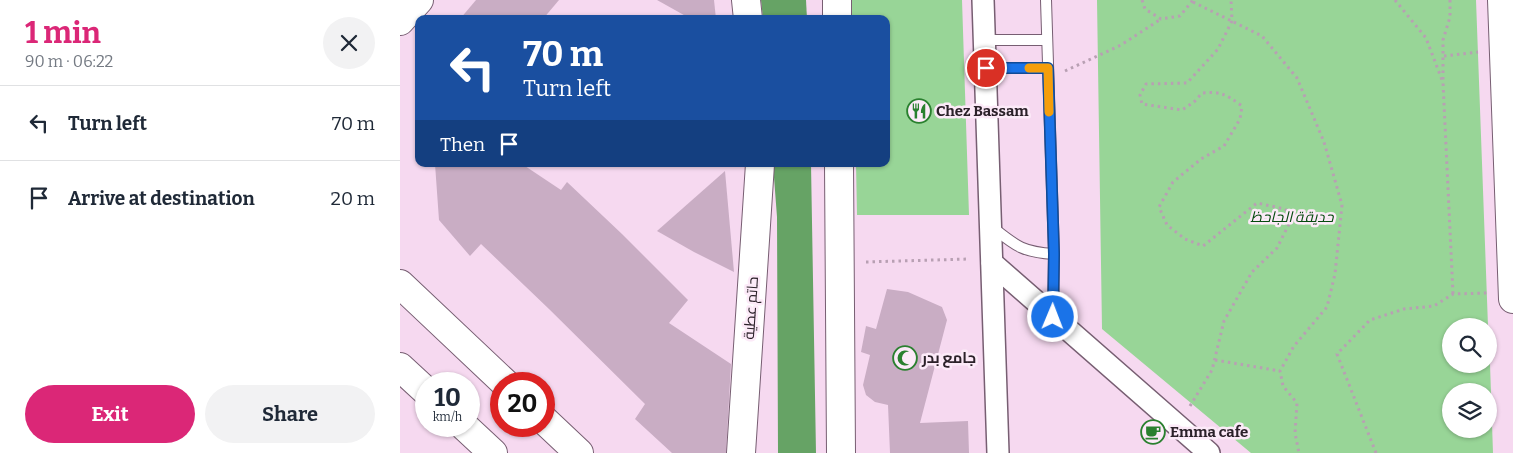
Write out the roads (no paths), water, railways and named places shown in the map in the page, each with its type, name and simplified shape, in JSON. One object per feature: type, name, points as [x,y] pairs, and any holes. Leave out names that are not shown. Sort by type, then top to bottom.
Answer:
[{"type":"street","points":[[400,21],[419,0]]},
{"type":"street","points":[[746,0],[748,15]]},
{"type":"street","points":[[837,0],[837,15]]},
{"type":"street","points":[[983,0],[998,453]]},
{"type":"street","points":[[1502,0],[1513,297]]},
{"type":"street","name":"حاتم عطية","points":[[741,453],[760,167]]},
{"type":"street","points":[[839,167],[841,453]]},
{"type":"street","points":[[992,261],[1053,317],[1209,453]]},
{"type":"street","points":[[400,284],[493,372]]},
{"type":"street","points":[[400,367],[415,381]]},
{"type":"street","points":[[555,430],[579,453]]},
{"type":"street","points":[[476,437],[493,453]]},
{"type":"lane","points":[[1046,0],[1054,254],[1053,317]]},
{"type":"lane","points":[[985,40],[1047,40]]},
{"type":"lane","points":[[986,68],[1048,68]]},
{"type":"lane","points":[[991,226],[1014,245],[1033,253],[1054,254]]},
{"type":"place","name":"Chez Bassam","points":[[919,111]]},
{"type":"place","name":"جامع بدر","points":[[905,358]]},
{"type":"place","name":"Emma cafe","points":[[1153,432]]},
{"type":"park label","name":"حديقة الجاحظ","points":[[1292,217]]}]
